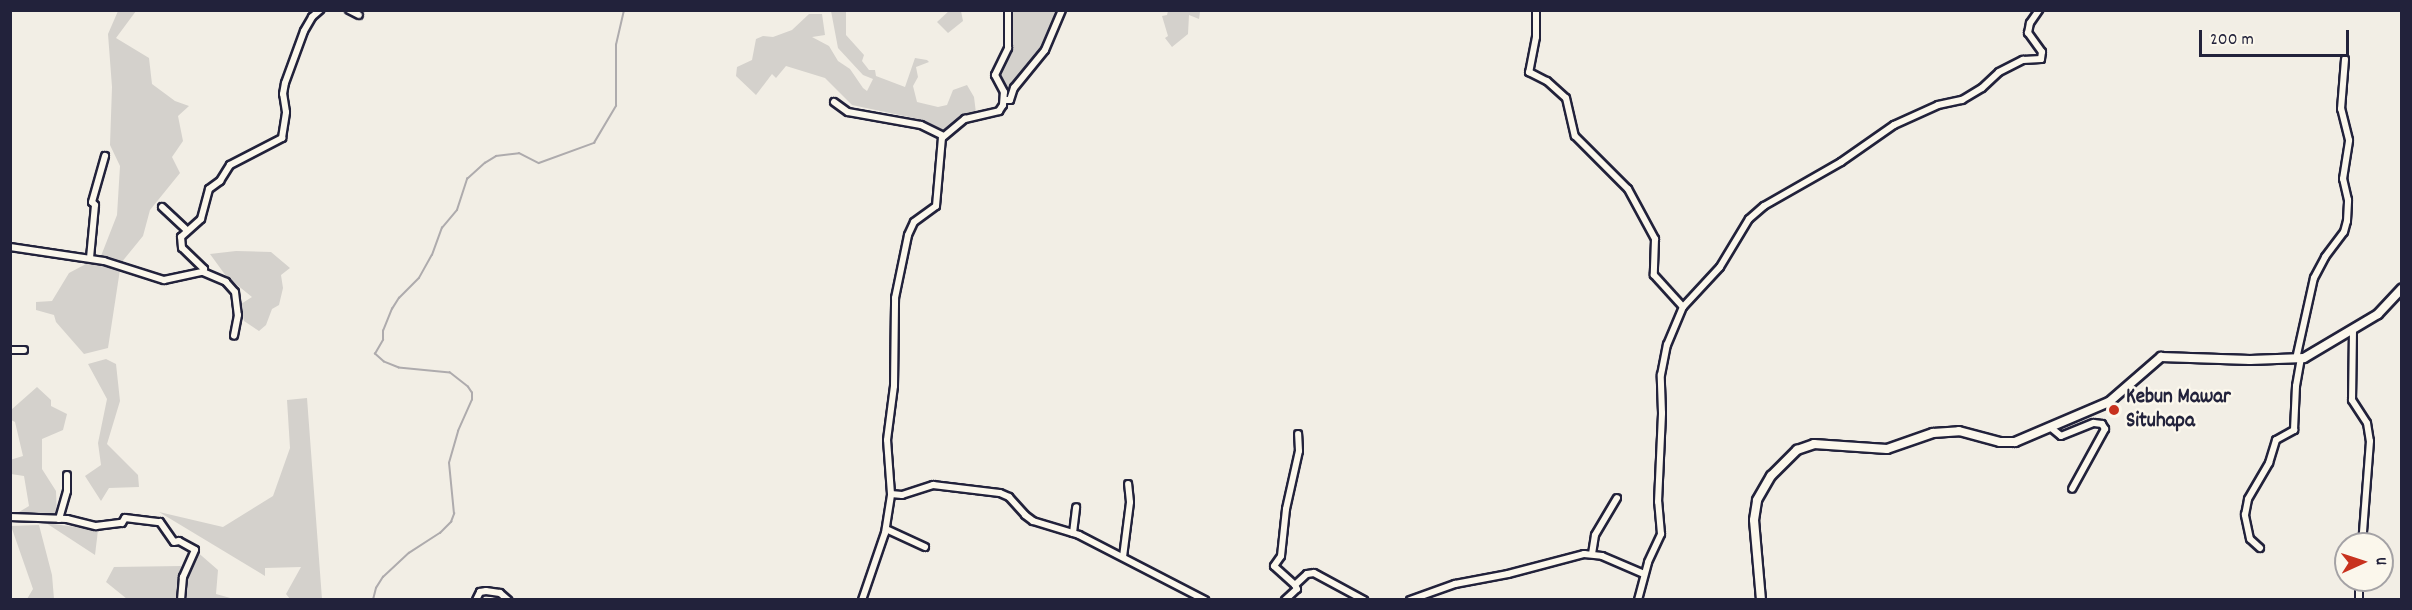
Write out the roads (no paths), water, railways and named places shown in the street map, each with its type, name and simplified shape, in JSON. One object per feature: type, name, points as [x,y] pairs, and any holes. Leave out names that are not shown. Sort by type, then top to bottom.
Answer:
[{"type":"main road","points":[[1761,600],[1754,520],[1757,500],[1771,476],[1797,450],[1814,444],[1887,449],[1930,434],[1959,431],[1995,441],[2015,442],[2116,398],[2161,357],[2299,359],[2378,314],[2402,288]]},
{"type":"street","points":[[203,273],[204,269],[182,248],[182,237],[201,219],[209,189],[220,181],[230,165],[282,138],[286,120],[283,94],[285,83],[304,31],[320,10]]},
{"type":"street","points":[[349,10],[359,15]]},
{"type":"street","points":[[1005,100],[995,75],[1008,48],[1008,10]]},
{"type":"street","points":[[1005,100],[1010,100],[1014,88],[1046,50],[1062,10]]},
{"type":"street","points":[[1536,10],[1536,37],[1530,74],[1547,81],[1566,98],[1575,136],[1628,189],[1655,238],[1654,275],[1683,308]]},
{"type":"street","points":[[1638,600],[1644,574],[1659,541],[1662,523],[1658,502],[1662,413],[1661,375],[1670,335],[1683,308],[1720,267],[1749,219],[1764,206],[1841,162],[1894,125],[1938,105],[1962,100],[1982,88],[1998,72],[2020,61],[2041,59],[2042,52],[2028,33],[2030,23],[2039,10]]},
{"type":"street","points":[[2260,548],[2250,539],[2244,522],[2248,499],[2269,463],[2276,441],[2294,430],[2299,359],[2314,278],[2325,257],[2344,232],[2348,221],[2348,200],[2343,179],[2349,140],[2341,109],[2345,59]]},
{"type":"street","points":[[862,600],[886,529],[891,494],[887,440],[894,386],[897,279],[912,225],[936,206],[944,136],[965,119],[999,111],[1005,100]]},
{"type":"street","points":[[834,102],[848,112],[921,125],[944,136]]},
{"type":"street","points":[[90,258],[95,205],[92,202],[105,156]]},
{"type":"street","points":[[162,207],[187,230]]},
{"type":"street","points":[[10,247],[90,258],[164,280],[203,273],[226,282],[235,292],[238,315],[234,336]]},
{"type":"street","points":[[2353,330],[2352,400],[2367,423],[2370,441],[2363,532]]},
{"type":"street","points":[[10,350],[24,350]]},
{"type":"street","points":[[2050,427],[2061,436],[2094,423],[2102,424],[2105,429],[2072,489]]},
{"type":"street","points":[[1285,600],[1297,589],[1275,566],[1281,556],[1286,509],[1299,451],[1298,434]]},
{"type":"street","points":[[59,519],[67,491],[67,475]]},
{"type":"street","points":[[1123,557],[1130,502],[1128,484]]},
{"type":"street","points":[[891,494],[902,495],[933,485],[1000,493],[1009,497],[1021,512],[1033,521],[1073,533],[1123,557],[1190,596],[1205,600]]},
{"type":"street","points":[[1592,554],[1595,535],[1617,498]]},
{"type":"street","points":[[1073,533],[1076,507]]},
{"type":"street","points":[[10,517],[59,519],[96,526],[122,523],[125,518],[160,522],[174,542],[179,541],[195,550],[183,577],[181,600]]},
{"type":"street","points":[[886,529],[925,547]]},
{"type":"street","points":[[1410,600],[1455,584],[1508,574],[1549,561],[1592,554],[1644,574]]},
{"type":"street","points":[[1295,585],[1307,574],[1314,573],[1364,600]]},
{"type":"street","points":[[476,600],[480,592],[486,591],[500,593],[508,600]]},
{"type":"waterway","points":[[373,600],[376,588],[383,577],[409,553],[440,533],[451,522],[454,514],[449,463],[458,431],[472,400],[472,393],[468,387],[450,373],[399,368],[384,362],[375,354],[383,340],[383,331],[392,309],[399,298],[419,278],[432,255],[442,228],[457,210],[467,179],[485,163],[496,156],[519,153],[539,163],[594,143],[616,106],[616,45],[624,10]]},
{"type":"place","name":"Kebun Mawar Situhapa","points":[[2114,410]]}]
